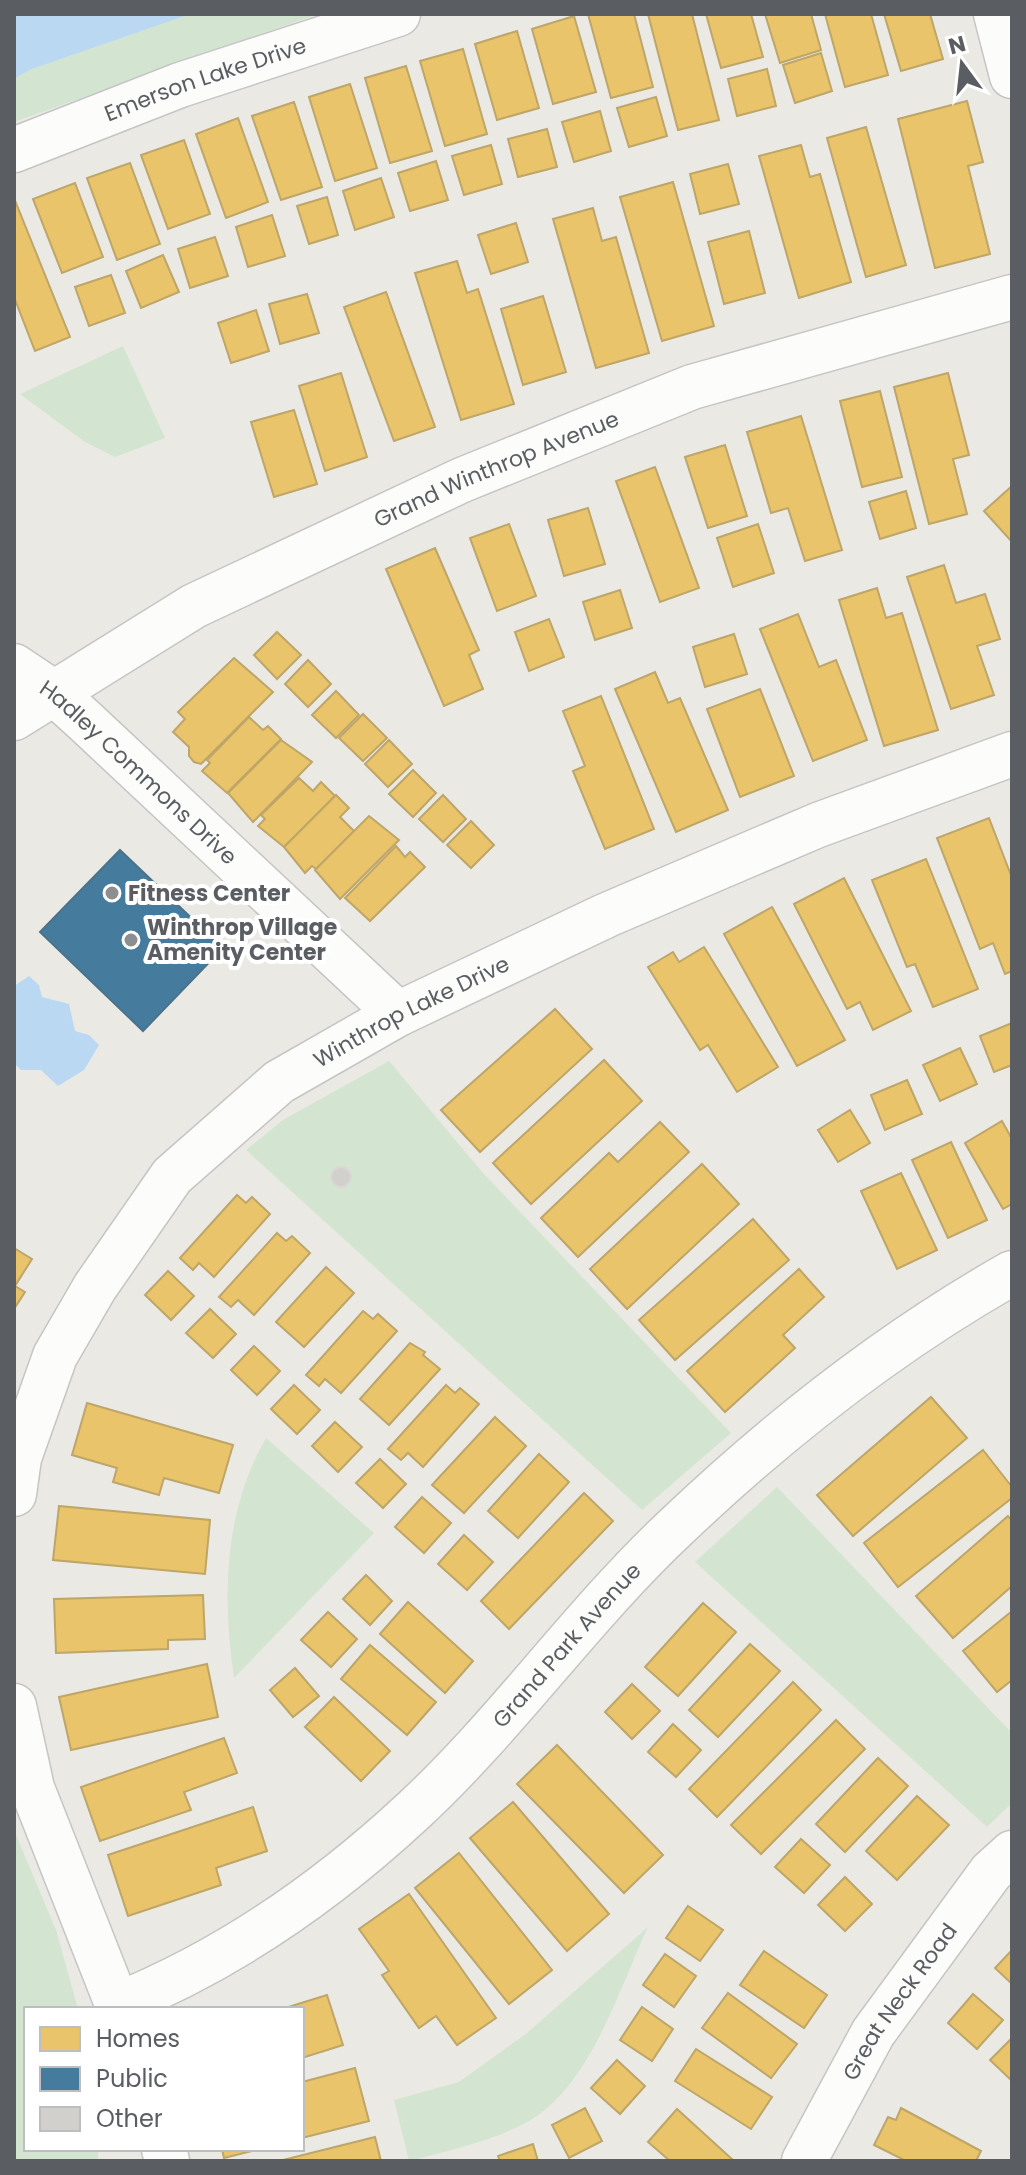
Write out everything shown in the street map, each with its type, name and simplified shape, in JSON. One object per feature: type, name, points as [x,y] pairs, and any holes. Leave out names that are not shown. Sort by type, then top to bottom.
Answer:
[{"type":"street","name":"Emerson Lake Drive","points":[[14,150],[180,85],[398,14]]},
{"type":"street","points":[[996,14],[1012,76]]},
{"type":"street","name":"Grand Winthrop Avenue","points":[[14,718],[194,606],[462,480],[692,387],[1012,297]]},
{"type":"street","name":"Hadley Commons Drive","points":[[14,666],[53,692],[398,1014]]},
{"type":"street","name":"Winthrop Lake Drive","points":[[14,1494],[19,1458],[55,1356],[100,1278],[172,1176],[279,1082],[398,1014],[607,915],[818,825],[1012,754]]},
{"type":"street","name":"Grand Park Avenue","points":[[118,2007],[163,1986],[311,1898],[415,1810],[674,1528],[805,1414],[961,1302],[1012,1273]]},
{"type":"street","points":[[14,1706],[32,1788],[118,2007]]},
{"type":"street","name":"Great Neck Road","points":[[804,2161],[873,2033],[991,1872],[1012,1853]]},
{"type":"green space","points":[[14,14],[318,14],[14,122]]},
{"type":"green space","points":[[123,346],[165,438],[115,457],[85,442],[20,394]]},
{"type":"green space","points":[[389,1061],[483,1173],[731,1433],[642,1510],[246,1150],[283,1120]]},
{"type":"green space","points":[[266,1438],[374,1533],[234,1678],[228,1585],[234,1524],[252,1466]]},
{"type":"green space","points":[[777,1487],[1012,1733],[1012,1803],[987,1827],[695,1562]]},
{"type":"green space","points":[[14,1830],[56,1930],[77,2007],[24,2007],[24,2151],[98,2151],[98,2161],[14,2161]]},
{"type":"green space","points":[[648,1927],[603,2029],[574,2078],[557,2099],[537,2116],[509,2131],[409,2161],[394,2100],[459,2082],[527,2033]]},
{"type":"water","points":[[14,14],[190,14],[29,70],[14,79]]},
{"type":"water","points":[[29,976],[39,985],[42,997],[69,1004],[75,1031],[89,1035],[99,1045],[84,1070],[58,1086],[41,1070],[21,1070],[14,1063],[14,986]]},
{"type":"building: Homes","points":[[588,14],[634,14],[653,87],[611,98]]},
{"type":"building: Homes","points":[[648,14],[692,14],[719,120],[678,130]]},
{"type":"building: Homes","points":[[706,14],[751,14],[763,57],[721,68]]},
{"type":"building: Homes","points":[[765,14],[811,14],[821,50],[780,63]]},
{"type":"building: Homes","points":[[825,14],[871,14],[888,75],[845,87]]},
{"type":"building: Homes","points":[[884,14],[930,14],[943,59],[901,71]]},
{"type":"building: Homes","points":[[574,16],[596,92],[553,104],[532,29]]},
{"type":"building: Homes","points":[[517,31],[539,108],[497,120],[475,44]]},
{"type":"building: Homes","points":[[463,49],[487,134],[445,146],[420,61]]},
{"type":"building: Homes","points":[[821,53],[832,91],[795,103],[783,65]]},
{"type":"building: Homes","points":[[406,66],[432,151],[390,163],[365,78]]},
{"type":"building: Homes","points":[[767,69],[776,106],[737,116],[728,79]]},
{"type":"building: Homes","points":[[350,84],[377,168],[335,181],[309,97]]},
{"type":"building: Homes","points":[[656,97],[667,136],[629,147],[617,108]]},
{"type":"building: Homes","points":[[967,101],[983,162],[968,166],[990,254],[935,268],[898,119]]},
{"type":"building: Homes","points":[[294,102],[322,187],[281,200],[252,116]]},
{"type":"building: Homes","points":[[600,111],[611,151],[574,162],[562,122]]},
{"type":"building: Homes","points":[[238,118],[268,202],[226,218],[196,134]]},
{"type":"building: Homes","points":[[866,127],[906,265],[866,277],[827,138]]},
{"type":"building: Homes","points":[[547,129],[557,167],[518,177],[508,139]]},
{"type":"building: Homes","points":[[184,140],[210,214],[168,229],[141,155]]},
{"type":"building: Homes","points":[[491,145],[502,184],[464,195],[452,156]]},
{"type":"building: Homes","points":[[801,145],[810,177],[820,174],[851,282],[799,298],[759,156]]},
{"type":"building: Homes","points":[[436,161],[448,200],[410,211],[398,173]]},
{"type":"building: Homes","points":[[130,163],[160,244],[117,260],[87,178]]},
{"type":"building: Homes","points":[[728,164],[739,204],[700,214],[690,174]]},
{"type":"building: Homes","points":[[381,178],[394,217],[355,230],[343,191]]},
{"type":"building: Homes","points":[[673,182],[714,326],[662,341],[620,197]]},
{"type":"building: Homes","points":[[75,183],[103,257],[62,273],[33,199]]},
{"type":"building: Homes","points":[[327,197],[338,235],[309,244],[297,206]]},
{"type":"building: Homes","points":[[14,198],[70,337],[35,351],[14,297]]},
{"type":"building: Homes","points":[[593,208],[602,241],[616,237],[649,353],[596,368],[553,219]]},
{"type":"building: Homes","points":[[272,215],[285,256],[248,267],[236,227]]},
{"type":"building: Homes","points":[[516,223],[528,262],[491,274],[478,235]]},
{"type":"building: Homes","points":[[749,231],[765,293],[724,304],[708,242]]},
{"type":"building: Homes","points":[[215,237],[228,276],[190,288],[178,249]]},
{"type":"building: Homes","points":[[163,255],[179,292],[141,308],[126,271]]},
{"type":"building: Homes","points":[[457,261],[467,293],[478,289],[514,404],[461,420],[415,273]]},
{"type":"building: Homes","points":[[111,275],[125,313],[89,326],[75,287]]},
{"type":"building: Homes","points":[[386,292],[435,427],[394,441],[344,307]]},
{"type":"building: Homes","points":[[307,294],[319,333],[280,344],[269,304]]},
{"type":"building: Homes","points":[[543,296],[566,372],[523,385],[501,309]]},
{"type":"building: Homes","points":[[256,310],[269,351],[231,363],[218,323]]},
{"type":"building: Homes","points":[[341,373],[367,457],[325,471],[299,386]]},
{"type":"building: Homes","points":[[948,373],[969,455],[953,459],[967,514],[929,524],[894,387]]},
{"type":"building: Homes","points":[[880,391],[902,477],[862,487],[840,401]]},
{"type":"building: Homes","points":[[294,410],[317,484],[274,497],[251,422]]},
{"type":"building: Homes","points":[[801,416],[842,550],[805,561],[788,508],[771,513],[747,432]]},
{"type":"building: Homes","points":[[725,445],[747,516],[708,528],[685,457]]},
{"type":"building: Homes","points":[[655,467],[699,588],[660,602],[616,481]]},
{"type":"building: Homes","points":[[1012,486],[1012,542],[984,511]]},
{"type":"building: Homes","points":[[906,491],[916,528],[880,539],[869,502]]},
{"type":"building: Homes","points":[[588,508],[605,564],[564,576],[548,520]]},
{"type":"building: Homes","points":[[509,524],[536,596],[497,611],[470,538]]},
{"type":"building: Homes","points":[[758,524],[774,573],[733,587],[717,538]]},
{"type":"building: Homes","points":[[435,548],[479,650],[469,655],[483,689],[444,706],[386,569]]},
{"type":"building: Homes","points":[[944,565],[956,603],[985,594],[1000,639],[977,646],[994,695],[951,709],[907,577]]},
{"type":"building: Homes","points":[[877,588],[886,618],[902,613],[938,730],[884,746],[839,600]]},
{"type":"building: Homes","points":[[620,590],[632,628],[595,640],[583,602]]},
{"type":"building: Homes","points":[[798,614],[819,667],[836,660],[867,740],[813,761],[760,629]]},
{"type":"building: Homes","points":[[549,619],[564,657],[529,671],[515,632]]},
{"type":"building: Homes","points":[[277,632],[301,655],[277,679],[254,655]]},
{"type":"building: Homes","points":[[734,634],[747,674],[705,687],[693,647]]},
{"type":"building: Homes","points":[[234,658],[273,692],[201,764],[194,762],[189,756],[189,747],[173,732],[185,719],[178,712]]},
{"type":"building: Homes","points":[[308,660],[331,684],[308,707],[285,684]]},
{"type":"building: Homes","points":[[655,672],[668,703],[680,698],[728,810],[676,832],[615,689]]},
{"type":"building: Homes","points":[[760,689],[794,776],[740,797],[707,709]]},
{"type":"building: Homes","points":[[336,691],[359,715],[336,738],[312,715]]},
{"type":"building: Homes","points":[[601,696],[654,829],[605,849],[573,771],[585,766],[563,711]]},
{"type":"building: Homes","points":[[363,714],[387,738],[363,761],[339,738]]},
{"type":"building: Homes","points":[[249,717],[263,730],[268,726],[281,739],[227,793],[202,771],[210,763],[207,760]]},
{"type":"building: Homes","points":[[281,740],[312,762],[253,822],[228,793]]},
{"type":"building: Homes","points":[[389,740],[412,764],[388,787],[365,764]]},
{"type":"building: Homes","points":[[413,770],[436,793],[413,817],[389,794]]},
{"type":"building: Homes","points":[[299,778],[313,791],[321,782],[335,796],[284,847],[258,826],[265,819],[261,815]]},
{"type":"building: Homes","points":[[336,795],[349,808],[340,817],[354,831],[316,869],[312,866],[305,873],[284,847]]},
{"type":"building: Homes","points":[[443,795],[466,819],[443,842],[419,819]]},
{"type":"building: Homes","points":[[369,816],[399,840],[340,899],[315,870]]},
{"type":"building: Homes","points":[[989,818],[1012,878],[1012,971],[1005,974],[993,943],[980,949],[937,838]]},
{"type":"building: Homes","points":[[471,821],[494,845],[471,868],[447,845]]},
{"type":"building: Homes","points":[[396,846],[405,857],[410,852],[425,867],[370,921],[345,898]]},
{"type":"building: Homes","points":[[926,859],[978,989],[933,1007],[915,964],[907,967],[872,880]]},
{"type":"building: Homes","points":[[844,878],[911,1011],[873,1030],[860,1002],[847,1009],[794,904]]},
{"type":"building: Homes","points":[[772,907],[845,1040],[797,1066],[724,934]]},
{"type":"building: Homes","points":[[704,947],[778,1067],[737,1092],[708,1045],[700,1050],[648,967],[673,952],[679,962]]},
{"type":"building: Homes","points":[[555,1009],[592,1049],[480,1152],[441,1110]]},
{"type":"building: Homes","points":[[1012,1023],[1012,1065],[994,1072],[980,1036]]},
{"type":"building: Homes","points":[[960,1048],[977,1084],[940,1101],[923,1065]]},
{"type":"building: Homes","points":[[604,1060],[642,1101],[531,1204],[493,1163]]},
{"type":"building: Homes","points":[[907,1080],[922,1114],[885,1130],[871,1095]]},
{"type":"building: Homes","points":[[850,1110],[870,1143],[838,1162],[818,1130]]},
{"type":"building: Homes","points":[[1002,1121],[1012,1139],[1012,1204],[1003,1209],[965,1143]]},
{"type":"building: Homes","points":[[660,1122],[689,1152],[578,1257],[541,1218],[609,1153],[618,1162]]},
{"type":"building: Homes","points":[[951,1142],[987,1220],[948,1238],[912,1160]]},
{"type":"building: Homes","points":[[702,1164],[739,1204],[627,1309],[590,1269]]},
{"type":"building: Homes","points":[[901,1173],[937,1250],[897,1269],[861,1191]]},
{"type":"building: Homes","points":[[237,1195],[246,1203],[252,1197],[270,1214],[214,1277],[199,1263],[193,1270],[180,1258]]},
{"type":"building: Homes","points":[[753,1219],[789,1260],[675,1360],[639,1320]]},
{"type":"building: Homes","points":[[277,1233],[286,1241],[292,1236],[310,1253],[254,1315],[238,1300],[231,1307],[219,1297]]},
{"type":"building: Homes","points":[[14,1248],[32,1259],[15,1286],[25,1292],[14,1309]]},
{"type":"building: Homes","points":[[326,1267],[354,1293],[304,1347],[276,1322]]},
{"type":"building: Homes","points":[[799,1269],[824,1297],[783,1335],[795,1348],[725,1412],[687,1371]]},
{"type":"building: Homes","points":[[168,1271],[194,1296],[171,1320],[145,1295]]},
{"type":"building: Homes","points":[[210,1309],[236,1334],[213,1358],[186,1333]]},
{"type":"building: Homes","points":[[363,1311],[373,1319],[378,1314],[397,1331],[341,1393],[325,1379],[319,1386],[306,1375]]},
{"type":"building: Homes","points":[[410,1343],[425,1352],[423,1355],[440,1369],[389,1425],[360,1399]]},
{"type":"building: Homes","points":[[254,1346],[280,1371],[257,1395],[231,1370]]},
{"type":"building: Homes","points":[[294,1385],[320,1410],[297,1434],[271,1409]]},
{"type":"building: Homes","points":[[446,1385],[455,1393],[460,1388],[479,1404],[423,1467],[408,1453],[401,1460],[388,1449]]},
{"type":"building: Homes","points":[[931,1397],[967,1438],[853,1536],[817,1495]]},
{"type":"building: Homes","points":[[87,1403],[233,1445],[219,1493],[164,1478],[159,1495],[113,1482],[117,1468],[72,1455]]},
{"type":"building: Homes","points":[[495,1417],[526,1446],[464,1513],[432,1485]]},
{"type":"building: Homes","points":[[335,1422],[362,1447],[338,1472],[312,1446]]},
{"type":"building: Homes","points":[[983,1450],[1012,1487],[1012,1498],[898,1587],[864,1543]]},
{"type":"building: Homes","points":[[539,1454],[569,1482],[518,1538],[488,1511]]},
{"type":"building: Homes","points":[[380,1459],[406,1484],[383,1508],[356,1483]]},
{"type":"building: Homes","points":[[584,1493],[613,1521],[509,1629],[481,1601]]},
{"type":"building: Homes","points":[[422,1497],[451,1523],[424,1553],[395,1527]]},
{"type":"building: Homes","points":[[59,1506],[210,1520],[205,1574],[53,1560]]},
{"type":"building: Homes","points":[[1008,1516],[1012,1521],[1012,1586],[953,1638],[916,1596]]},
{"type":"building: Homes","points":[[464,1535],[493,1562],[467,1590],[438,1564]]},
{"type":"building: Homes","points":[[366,1575],[392,1601],[370,1625],[343,1599]]},
{"type":"building: Homes","points":[[203,1595],[205,1639],[168,1640],[168,1649],[56,1653],[54,1599]]},
{"type":"building: Homes","points":[[408,1602],[473,1661],[445,1693],[380,1634]]},
{"type":"building: Homes","points":[[703,1603],[736,1632],[678,1696],[645,1667]]},
{"type":"building: Homes","points":[[1012,1611],[1012,1680],[997,1692],[963,1651]]},
{"type":"building: Homes","points":[[328,1612],[357,1639],[331,1667],[301,1640]]},
{"type":"building: Homes","points":[[750,1644],[780,1671],[718,1737],[689,1710]]},
{"type":"building: Homes","points":[[370,1645],[436,1702],[407,1735],[341,1679]]},
{"type":"building: Homes","points":[[207,1664],[218,1717],[71,1750],[59,1697]]},
{"type":"building: Homes","points":[[295,1668],[319,1696],[293,1717],[270,1690]]},
{"type":"building: Homes","points":[[793,1682],[821,1710],[717,1817],[689,1789]]},
{"type":"building: Homes","points":[[632,1684],[660,1711],[632,1739],[605,1712]]},
{"type":"building: Homes","points":[[334,1697],[390,1751],[361,1781],[305,1727]]},
{"type":"building: Homes","points":[[836,1720],[865,1749],[761,1854],[731,1825]]},
{"type":"building: Homes","points":[[673,1724],[701,1750],[676,1777],[648,1752]]},
{"type":"building: Homes","points":[[224,1738],[237,1773],[184,1792],[191,1810],[100,1841],[81,1787]]},
{"type":"building: Homes","points":[[557,1745],[663,1855],[624,1893],[517,1784]]},
{"type":"building: Homes","points":[[878,1758],[908,1786],[845,1852],[816,1824]]},
{"type":"building: Homes","points":[[917,1796],[949,1825],[897,1880],[866,1851]]},
{"type":"building: Homes","points":[[513,1802],[609,1914],[567,1951],[470,1838]]},
{"type":"building: Homes","points":[[253,1807],[267,1851],[216,1868],[221,1885],[128,1916],[108,1855]]},
{"type":"building: Homes","points":[[801,1839],[830,1865],[804,1893],[775,1867]]},
{"type":"building: Homes","points":[[459,1853],[552,1970],[509,2004],[415,1888]]},
{"type":"building: Homes","points":[[845,1877],[872,1904],[845,1931],[818,1905]]},
{"type":"building: Homes","points":[[409,1894],[496,2018],[457,2045],[436,2016],[419,2028],[382,1975],[389,1971],[359,1929]]},
{"type":"building: Homes","points":[[688,1906],[723,1930],[700,1961],[666,1938]]},
{"type":"building: Homes","points":[[1012,1950],[1012,1984],[995,1968]]},
{"type":"building: Homes","points":[[764,1951],[827,1995],[804,2028],[740,1985]]},
{"type":"building: Homes","points":[[665,1954],[696,1976],[674,2007],[643,1985]]},
{"type":"building: Homes","points":[[728,1993],[797,2044],[771,2078],[702,2028]]},
{"type":"building: Homes","points":[[973,1994],[1003,2020],[977,2049],[948,2023]]},
{"type":"building: Homes","points":[[327,1995],[343,2045],[304,2057],[304,2007],[288,2007]]},
{"type":"building: Homes","points":[[642,2007],[673,2029],[652,2061],[620,2040]]},
{"type":"building: Homes","points":[[1012,2038],[1012,2081],[990,2060]]},
{"type":"building: Homes","points":[[696,2049],[772,2097],[751,2129],[675,2081]]},
{"type":"building: Homes","points":[[617,2060],[645,2086],[620,2114],[591,2088]]},
{"type":"building: Homes","points":[[355,2068],[369,2121],[304,2137],[304,2081]]},
{"type":"building: Homes","points":[[585,2108],[602,2141],[569,2158],[552,2125]]},
{"type":"building: Homes","points":[[901,2108],[981,2151],[976,2161],[906,2161],[874,2145],[888,2117],[896,2120]]},
{"type":"building: Homes","points":[[677,2109],[733,2160],[670,2161],[648,2142]]},
{"type":"building: Homes","points":[[375,2137],[381,2161],[279,2161]]},
{"type":"building: Homes","points":[[533,2144],[538,2161],[500,2161],[498,2156]]},
{"type":"building: Homes","points":[[222,2151],[252,2151],[224,2158]]},
{"type":"building: Public","name":"Winthrop Village Amenity Center","points":[[120,850],[223,948],[143,1031],[40,932]]},
{"type":"building: Other","points":[[341,1167],[348,1170],[351,1177],[348,1184],[341,1187],[334,1184],[331,1177],[334,1170]]},
{"type":"place","name":"Fitness Center","points":[[112,893]]},
{"type":"place","name":"Winthrop Village Amenity Center","points":[[131,940]]}]
